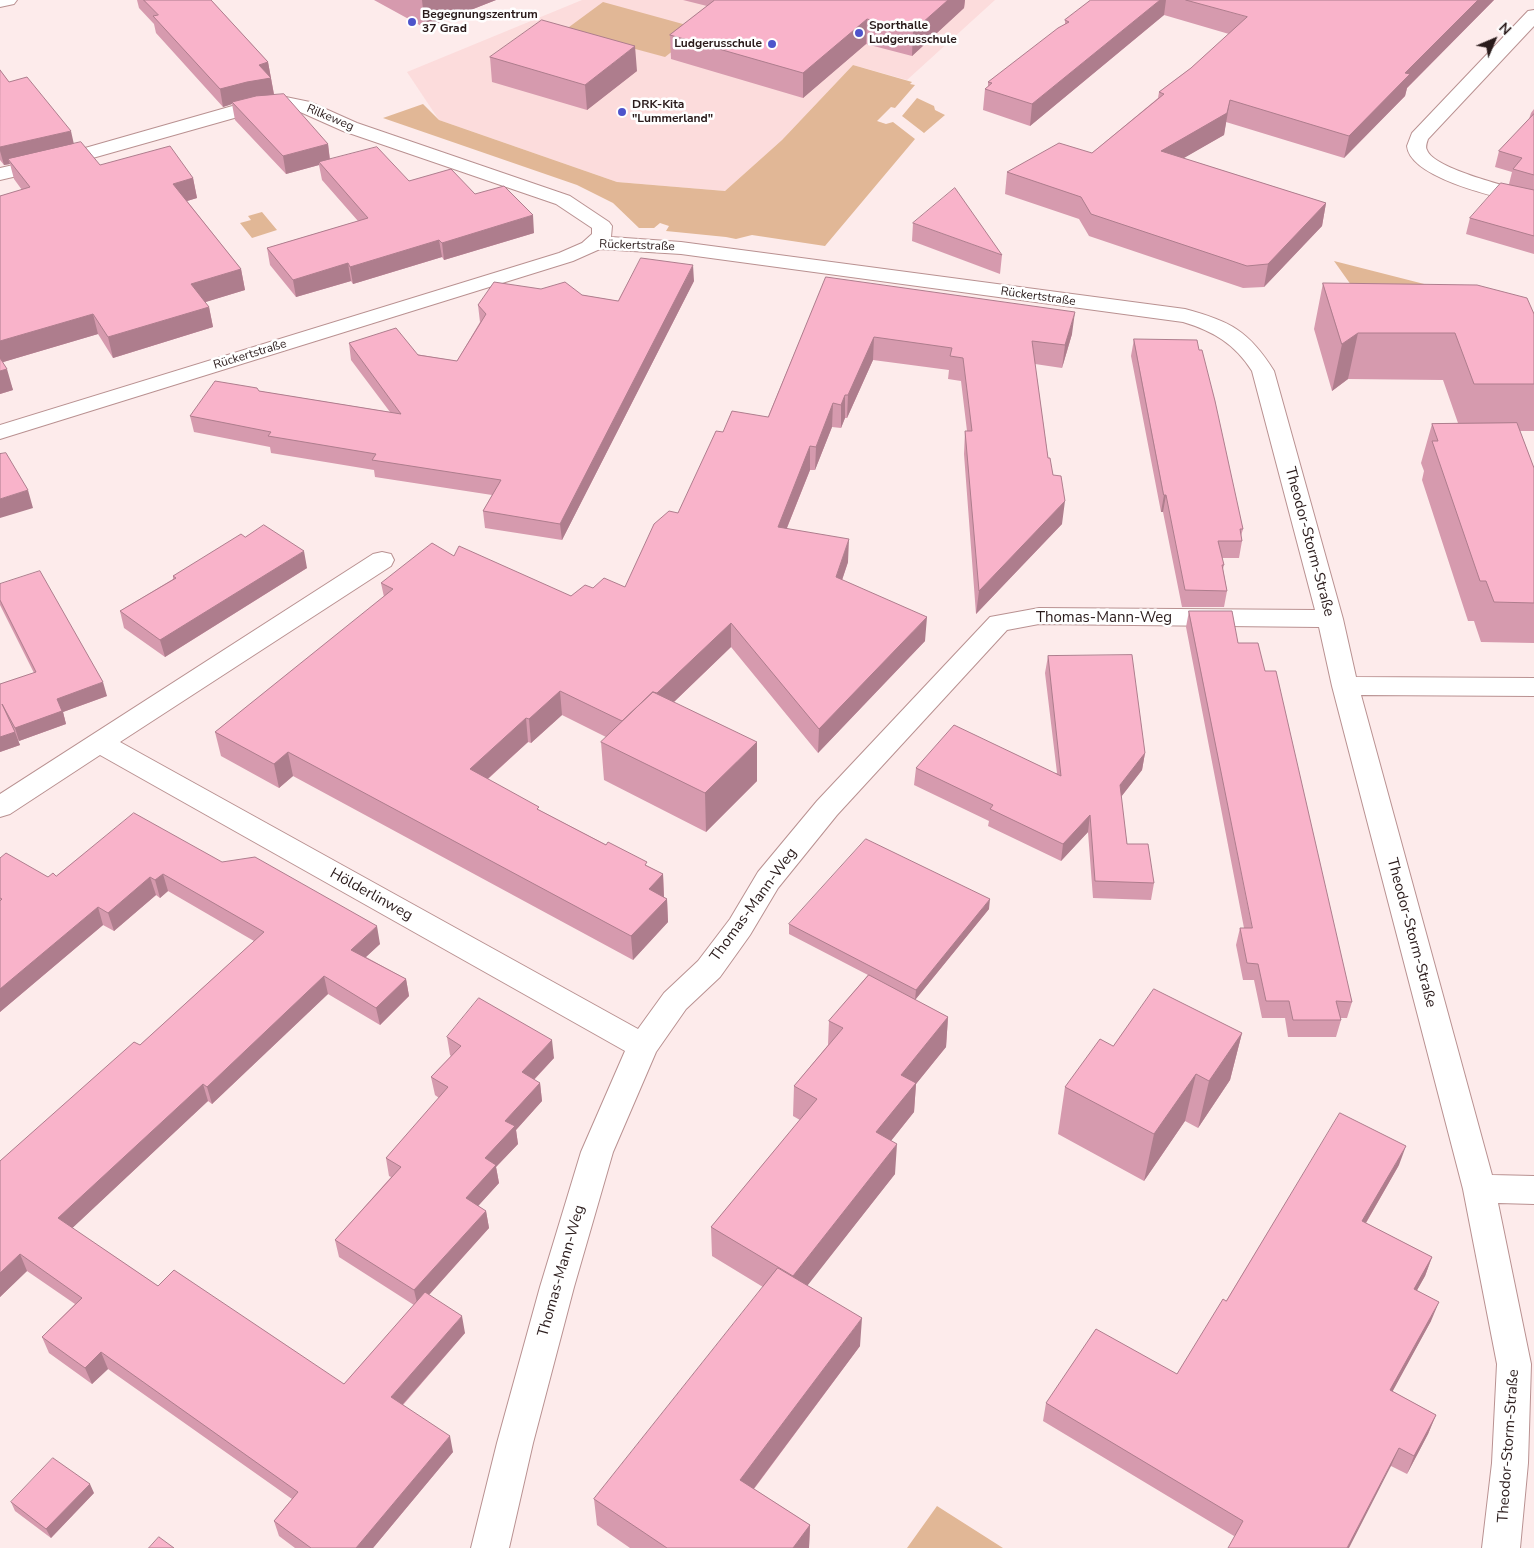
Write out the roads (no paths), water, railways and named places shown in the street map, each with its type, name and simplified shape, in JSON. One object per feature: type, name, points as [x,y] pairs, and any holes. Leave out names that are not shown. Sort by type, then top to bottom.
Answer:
[{"type":"street","points":[[0,2],[8,0]]},
{"type":"street","points":[[1534,15],[1419,137],[1416,146],[1419,156],[1430,166],[1446,174],[1534,200]]},
{"type":"street","name":"Rilkeweg","points":[[0,174],[75,157],[244,108],[281,102],[303,106],[350,127],[563,200],[602,226],[602,235],[596,242]]},
{"type":"street","name":"Rückertstraße","points":[[0,432],[566,257],[596,242],[680,248],[1185,316],[1212,324],[1234,336]]},
{"type":"street","name":"Theodor-Storm-Straße","points":[[1234,336],[1252,352],[1263,371],[1479,1189],[1514,1364],[1510,1463],[1501,1548]]},
{"type":"street","points":[[0,807],[382,560]]},
{"type":"street","name":"Thomas-Mann-Weg","points":[[490,1548],[522,1416],[597,1152],[644,1046],[675,1001],[709,969],[740,927],[768,880],[827,808],[999,623],[1039,616],[1330,619]]},
{"type":"street","points":[[1345,686],[1534,687]]},
{"type":"street","name":"Hölderlinweg","points":[[100,743],[644,1046]]},
{"type":"street","points":[[1479,1189],[1534,1190]]},
{"type":"place","name":"Begegnungszentrum 37 Grad","points":[[412,22]]},
{"type":"place","name":"Sporthalle Ludgerusschule","points":[[859,33]]},
{"type":"place","name":"Ludgerusschule","points":[[772,44]]},
{"type":"place","name":"DRK-Kita \"Lummerland\"","points":[[622,112]]}]
